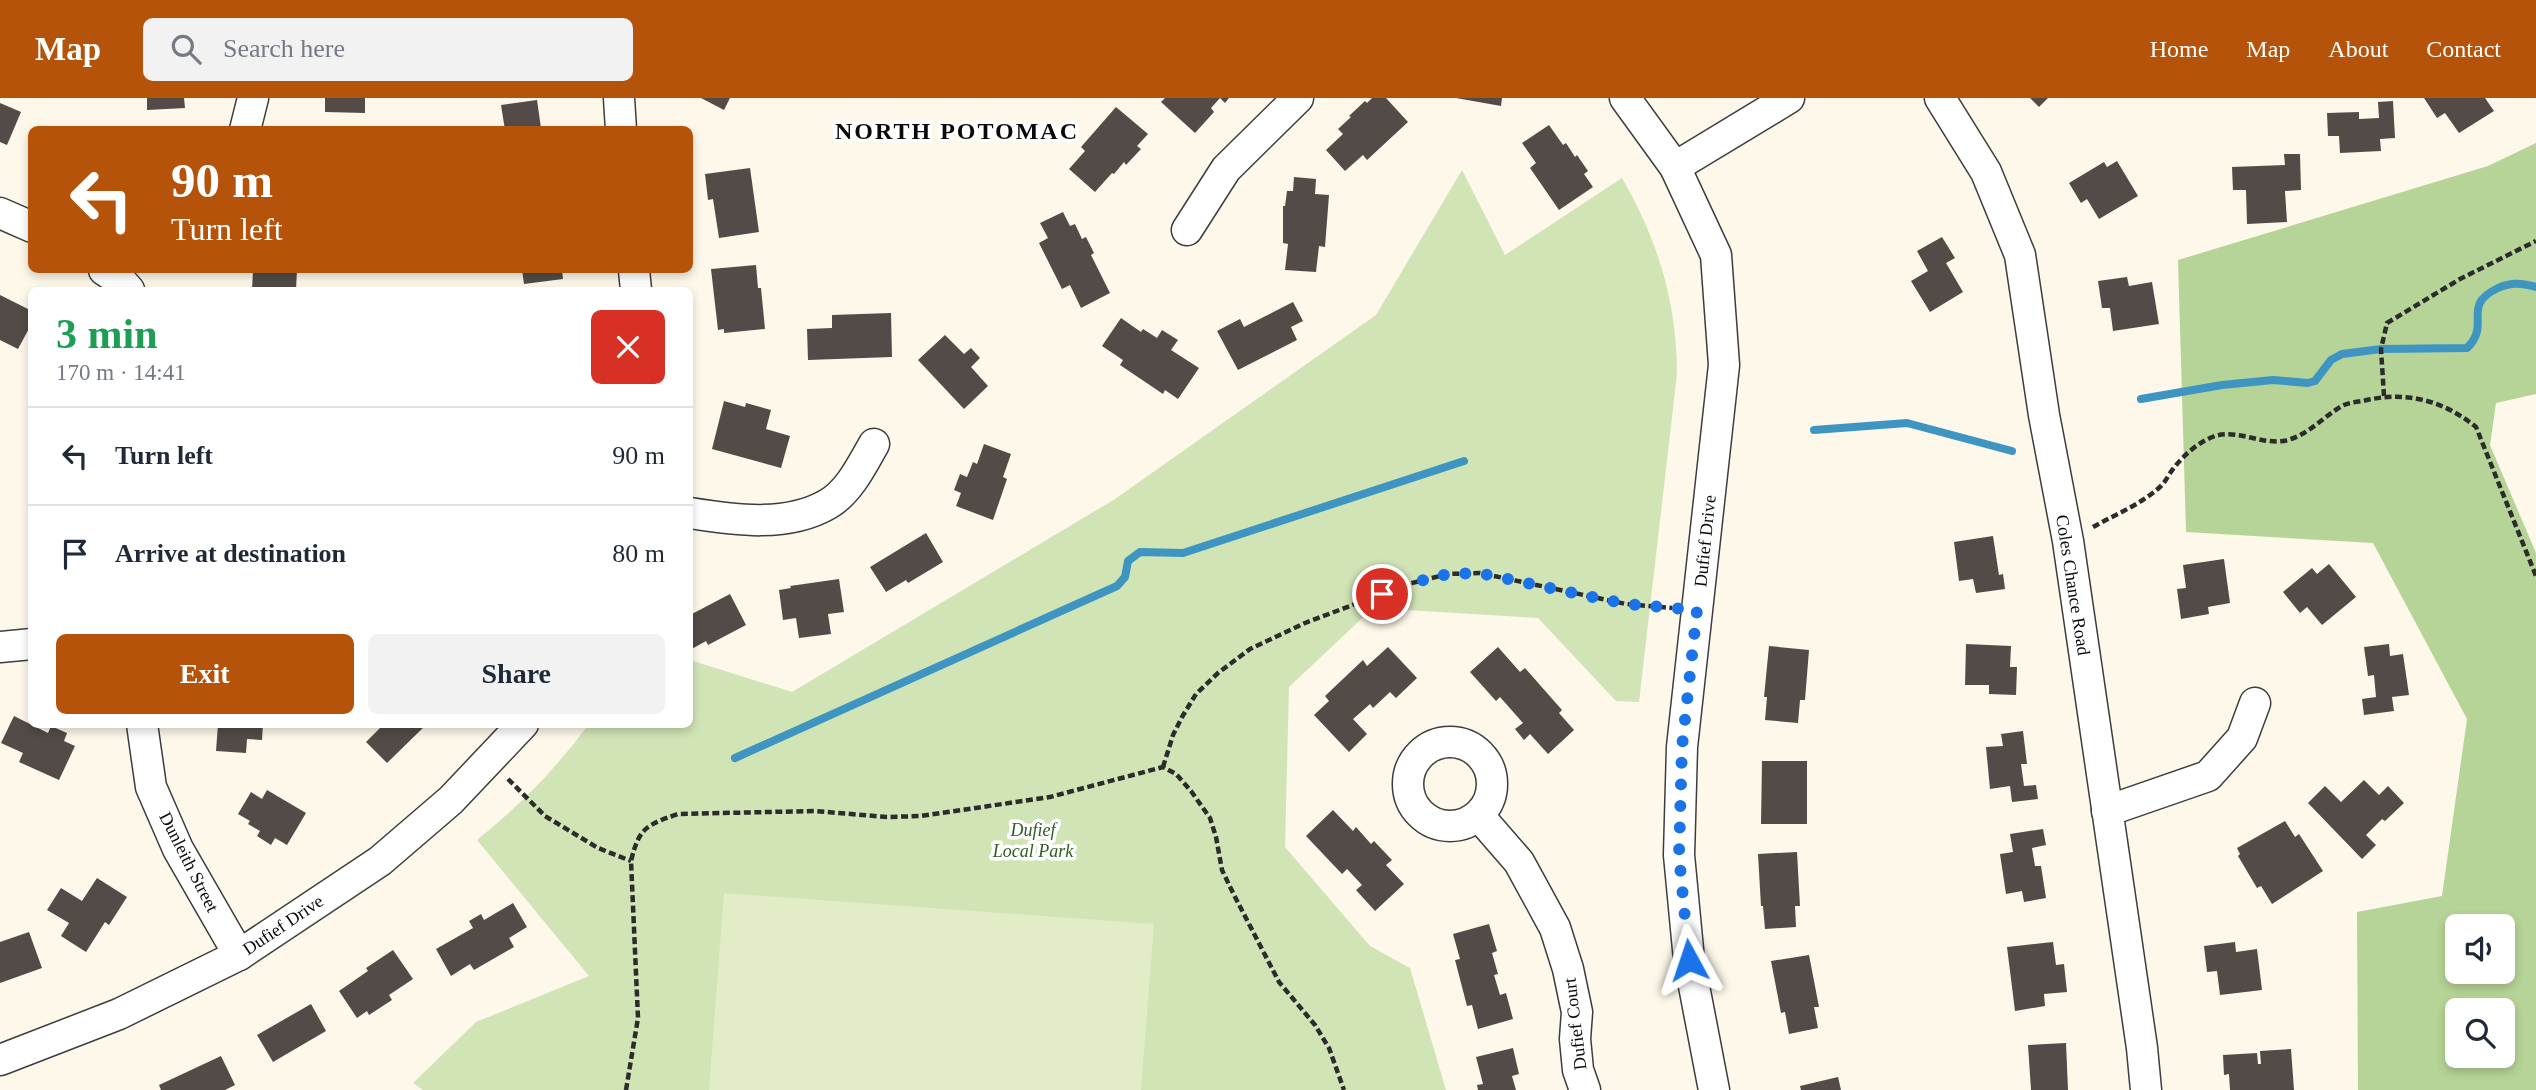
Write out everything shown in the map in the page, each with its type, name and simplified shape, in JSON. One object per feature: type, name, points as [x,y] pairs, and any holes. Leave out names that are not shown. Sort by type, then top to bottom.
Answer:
[{"type":"street","points":[[247,126],[253,98]]},
{"type":"street","points":[[619,98],[621,126]]},
{"type":"street","points":[[1187,230],[1226,170],[1298,98]]},
{"type":"street","name":"Dufief Drive","points":[[1625,98],[1675,167],[1716,255],[1724,365],[1682,747],[1679,855],[1689,960],[1714,1090]]},
{"type":"street","points":[[1675,167],[1789,98]]},
{"type":"street","name":"Coles Chance Road","points":[[1940,98],[1986,172],[2020,255],[2043,415],[2068,541],[2146,1090]]},
{"type":"street","points":[[0,212],[28,225]]},
{"type":"street","points":[[693,513],[740,521],[795,517],[830,503],[857,475],[874,444]]},
{"type":"street","points":[[0,647],[28,644]]},
{"type":"street","points":[[2107,811],[2208,776],[2242,738],[2255,703]]},
{"type":"street","name":"Dunleith Street","points":[[143,728],[151,787],[178,849],[239,955]]},
{"type":"street","name":"Dufief Drive","points":[[0,1060],[119,1014],[239,955],[380,861],[451,800],[519,728]]},
{"type":"street","name":"Dufief Court","points":[[1479,816],[1520,862],[1555,928],[1568,969],[1577,1012],[1575,1039],[1578,1070],[1586,1090]]},
{"type":"path","points":[[2384,396],[2381,349],[2387,323],[2460,279],[2536,241]]},
{"type":"path","points":[[2095,526],[2164,484],[2186,454],[2212,436],[2226,434],[2270,442],[2286,441],[2304,433],[2343,405],[2384,396],[2413,397],[2459,413],[2476,427],[2536,576]]},
{"type":"path","points":[[1163,767],[1172,735],[1196,694],[1250,649],[1305,623],[1408,584],[1448,574],[1479,573],[1626,604],[1697,610]]},
{"type":"path","points":[[490,760],[545,816],[598,848],[631,861]]},
{"type":"path","points":[[626,1090],[638,1018],[631,861],[636,839],[645,828],[678,814],[815,811],[887,817],[921,816],[1050,797],[1163,767],[1184,782],[1210,818],[1222,870],[1279,982],[1315,1025],[1329,1048],[1344,1090]]},
{"type":"green space","points":[[2536,143],[2536,394],[2496,403],[2490,445],[2536,553],[2536,1090],[2358,1090],[2357,912],[2442,896],[2467,719],[2373,543],[2186,532],[2178,260],[2488,166]]},
{"type":"green space","name":"Dufief Local Park","points":[[1462,170],[1505,255],[1622,178],[1646,225],[1663,273],[1676,348],[1677,374],[1639,702],[1616,701],[1538,618],[1373,608],[1289,687],[1285,847],[1370,946],[1410,968],[1446,1090],[423,1090],[413,1083],[476,1022],[589,976],[477,840],[536,786],[586,728],[693,728],[693,661],[792,692],[1115,499],[1376,315]]},
{"type":"green space","points":[[724,893],[1154,924],[1141,1090],[709,1090]]},
{"type":"building","points":[[147,98],[184,98],[185,108],[147,110]]},
{"type":"building","points":[[325,98],[365,98],[365,113],[325,112]]},
{"type":"building","points":[[701,98],[730,98],[724,110]]},
{"type":"building","points":[[1165,98],[1220,98],[1211,108],[1214,112],[1195,133],[1161,102]]},
{"type":"building","points":[[1372,98],[1386,98],[1408,122],[1367,160],[1363,155],[1345,171],[1326,150],[1343,134],[1338,129],[1351,117],[1349,116]]},
{"type":"building","points":[[1456,98],[1502,98],[1501,106]]},
{"type":"building","points":[[2030,98],[2048,98],[2039,107]]},
{"type":"building","points":[[2424,98],[2485,98],[2494,111],[2459,133],[2445,113],[2437,118]]},
{"type":"building","points":[[537,100],[541,126],[504,126],[501,105]]},
{"type":"building","points":[[2393,101],[2395,138],[2380,139],[2381,151],[2340,153],[2339,136],[2328,136],[2327,113],[2359,112],[2359,119],[2379,118],[2378,102]]},
{"type":"building","points":[[0,103],[21,112],[7,145],[0,142]]},
{"type":"building","points":[[1116,107],[1148,134],[1137,146],[1141,149],[1126,165],[1124,162],[1112,173],[1095,192],[1069,169],[1085,151],[1081,147]]},
{"type":"building","points":[[1549,125],[1563,145],[1566,143],[1575,157],[1577,155],[1588,171],[1584,174],[1593,187],[1559,210],[1530,168],[1536,163],[1522,143]]},
{"type":"building","points":[[2284,154],[2300,154],[2301,190],[2285,191],[2287,222],[2247,224],[2246,190],[2233,190],[2232,167],[2285,165]]},
{"type":"building","points":[[2117,161],[2138,196],[2099,219],[2087,199],[2081,203],[2069,183],[2104,162],[2107,167]]},
{"type":"building","points":[[750,168],[759,232],[719,238],[713,199],[708,200],[705,174]]},
{"type":"building","points":[[1294,177],[1316,179],[1315,194],[1329,195],[1325,247],[1319,246],[1316,272],[1285,270],[1288,244],[1283,243],[1283,206],[1287,191],[1293,191]]},
{"type":"building","points":[[1063,212],[1070,226],[1075,224],[1082,239],[1086,237],[1094,253],[1091,255],[1110,293],[1081,308],[1070,285],[1062,289],[1039,243],[1048,238],[1040,223]]},
{"type":"building","points":[[1942,237],[1955,258],[1946,263],[1963,292],[1930,312],[1911,281],[1928,271],[1917,251]]},
{"type":"building","points":[[756,265],[765,329],[724,333],[724,329],[718,330],[711,269]]},
{"type":"building","points":[[253,273],[297,273],[296,287],[252,287]]},
{"type":"building","points":[[522,273],[562,273],[563,279],[524,284]]},
{"type":"building","points":[[2127,277],[2129,286],[2152,282],[2159,324],[2113,331],[2110,308],[2102,308],[2098,281]]},
{"type":"building","points":[[0,295],[28,309],[28,330],[18,349],[0,340]]},
{"type":"building","points":[[1293,302],[1303,321],[1291,327],[1297,340],[1238,370],[1217,331],[1240,319],[1244,327]]},
{"type":"building","points":[[891,313],[892,357],[808,360],[807,329],[832,328],[832,315]]},
{"type":"building","points":[[1121,318],[1141,332],[1143,329],[1157,338],[1162,330],[1178,340],[1171,350],[1199,368],[1178,399],[1165,390],[1163,394],[1120,365],[1123,360],[1102,346]]},
{"type":"building","points":[[945,335],[964,354],[971,348],[980,358],[971,367],[988,386],[964,409],[918,360]]},
{"type":"building","points":[[724,401],[745,407],[746,403],[771,410],[766,429],[790,436],[781,468],[712,449]]},
{"type":"building","points":[[984,444],[1011,454],[1003,477],[1007,479],[993,520],[956,506],[961,493],[954,490],[960,474],[967,477],[973,462],[977,464]]},
{"type":"building","points":[[926,533],[943,562],[908,583],[906,580],[886,592],[870,567]]},
{"type":"building","points":[[1993,536],[1999,575],[2003,574],[2005,589],[1976,593],[1973,579],[1959,581],[1954,542]]},
{"type":"building","points":[[2224,559],[2230,603],[2208,607],[2209,614],[2181,619],[2177,589],[2186,588],[2183,565]]},
{"type":"building","points":[[2329,564],[2356,597],[2322,625],[2307,607],[2300,613],[2283,592],[2312,568],[2317,574]]},
{"type":"building","points":[[839,579],[844,612],[828,614],[831,634],[799,638],[796,618],[783,620],[779,590]]},
{"type":"building","points":[[730,594],[746,625],[708,645],[706,641],[693,648],[693,613]]},
{"type":"building","points":[[1966,644],[2011,646],[2010,667],[2017,667],[2016,695],[1989,694],[1989,685],[1965,685]]},
{"type":"building","points":[[2389,644],[2390,656],[2403,654],[2409,695],[2392,697],[2394,711],[2364,715],[2362,699],[2376,697],[2374,675],[2368,676],[2364,647]]},
{"type":"building","points":[[1769,646],[1809,650],[1805,700],[1800,700],[1798,723],[1765,720],[1767,697],[1764,697]]},
{"type":"building","points":[[1388,647],[1417,678],[1396,698],[1390,692],[1373,708],[1370,704],[1353,719],[1367,734],[1349,752],[1314,715],[1329,701],[1325,696],[1363,660],[1367,666]]},
{"type":"building","points":[[1498,647],[1520,672],[1525,668],[1562,710],[1559,713],[1574,730],[1548,754],[1530,734],[1524,740],[1515,729],[1523,723],[1500,697],[1496,701],[1470,672]]},
{"type":"building","points":[[14,716],[28,723],[28,728],[38,728],[48,733],[50,728],[56,728],[67,733],[64,741],[75,746],[59,780],[19,762],[23,753],[1,743]]},
{"type":"building","points":[[218,728],[263,728],[262,740],[247,739],[246,753],[216,751]]},
{"type":"building","points":[[380,728],[423,728],[387,763],[366,742]]},
{"type":"building","points":[[2023,731],[2027,764],[2021,764],[2024,786],[2036,785],[2038,799],[2012,802],[2010,786],[1990,789],[1986,747],[2003,746],[2001,734]]},
{"type":"building","points":[[1762,761],[1807,761],[1807,824],[1761,824]]},
{"type":"building","points":[[2364,780],[2379,795],[2388,786],[2404,803],[2366,835],[2376,845],[2362,859],[2308,803],[2325,786],[2341,802]]},
{"type":"building","points":[[267,790],[306,813],[287,845],[275,838],[271,845],[257,836],[260,831],[248,824],[250,821],[238,814],[251,792],[262,799]]},
{"type":"building","points":[[1333,810],[1353,831],[1356,827],[1371,844],[1374,841],[1392,860],[1386,865],[1404,884],[1375,911],[1356,890],[1362,885],[1347,869],[1342,874],[1306,836]]},
{"type":"building","points":[[2285,821],[2295,837],[2299,834],[2323,871],[2272,904],[2261,886],[2257,888],[2238,856],[2240,854],[2237,848]]},
{"type":"building","points":[[2043,829],[2046,845],[2032,848],[2035,866],[2041,866],[2046,898],[2024,902],[2022,891],[2006,894],[2000,854],[2013,852],[2010,834]]},
{"type":"building","points":[[1797,852],[1800,906],[1795,906],[1796,927],[1765,929],[1758,854]]},
{"type":"building","points":[[97,878],[127,897],[109,925],[105,922],[86,952],[61,936],[69,923],[47,910],[61,888],[82,901]]},
{"type":"building","points":[[513,903],[527,927],[509,938],[514,947],[474,970],[470,964],[451,976],[436,949],[473,928],[469,921],[481,914],[484,920]]},
{"type":"building","points":[[1489,924],[1497,951],[1492,953],[1498,974],[1494,975],[1500,995],[1506,993],[1513,1019],[1478,1029],[1472,1005],[1467,1006],[1455,960],[1460,959],[1453,934]]},
{"type":"building","points":[[29,932],[42,968],[0,983],[0,942]]},
{"type":"building","points":[[2053,942],[2056,965],[2064,964],[2067,992],[2044,994],[2045,1006],[2015,1011],[2007,947]]},
{"type":"building","points":[[2235,942],[2236,952],[2257,949],[2262,990],[2220,995],[2217,971],[2207,972],[2204,946]]},
{"type":"building","points":[[393,950],[413,979],[389,995],[392,1000],[369,1015],[367,1011],[357,1018],[339,991]]},
{"type":"building","points":[[1809,955],[1819,1007],[1814,1007],[1818,1028],[1789,1034],[1785,1012],[1781,1013],[1771,961]]},
{"type":"building","points":[[311,1004],[326,1031],[273,1062],[257,1035]]},
{"type":"building","points":[[2066,1043],[2068,1090],[2031,1090],[2028,1045]]},
{"type":"building","points":[[1513,1048],[1519,1074],[1512,1076],[1516,1090],[1478,1090],[1477,1085],[1483,1084],[1476,1057]]},
{"type":"building","points":[[2291,1049],[2294,1090],[2230,1090],[2229,1074],[2224,1075],[2223,1055],[2257,1053],[2258,1064],[2261,1064],[2260,1051]]},
{"type":"building","points":[[221,1056],[235,1085],[225,1090],[161,1090],[159,1085]]},
{"type":"building","points":[[1838,1077],[1841,1090],[1801,1090],[1800,1086]]},
{"type":"waterway","points":[[2141,399],[2222,385],[2273,380],[2308,383],[2315,381],[2331,360],[2342,354],[2381,349],[2467,348],[2477,331],[2478,309],[2487,295],[2512,284],[2536,287]]},
{"type":"waterway","points":[[1814,430],[1907,423],[2012,451]]},
{"type":"waterway","points":[[735,758],[1117,586],[1125,577],[1128,561],[1140,552],[1183,553],[1464,461]]},
{"type":"district","name":"NORTH POTOMAC","points":[[957,131]]},
{"type":"route","points":[[1382,594],[1448,574],[1479,573],[1626,604],[1697,610],[1682,747],[1679,855],[1689,960]]}]
